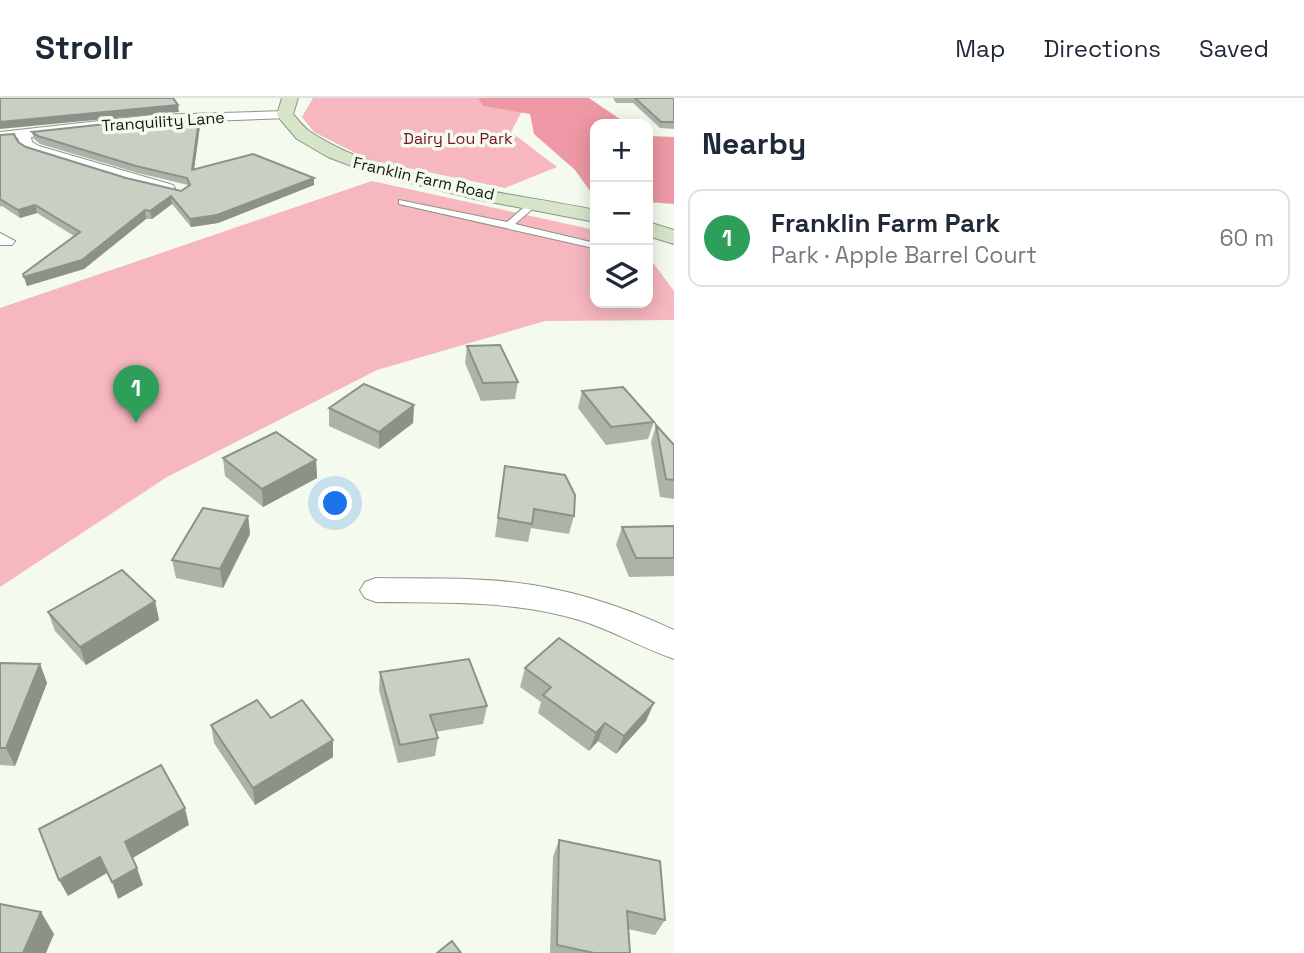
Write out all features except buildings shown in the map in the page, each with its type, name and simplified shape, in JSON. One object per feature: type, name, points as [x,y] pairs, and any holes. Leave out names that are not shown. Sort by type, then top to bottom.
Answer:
[{"type":"main road","name":"Franklin Farm Road","points":[[287,106],[294,130],[305,139],[349,161],[414,178],[590,215]]},
{"type":"main road","points":[[653,231],[674,237]]},
{"type":"street","name":"Tranquility Lane","points":[[0,136],[287,106]]},
{"type":"street","points":[[24,135],[26,144],[34,149],[133,180],[181,191]]},
{"type":"street","points":[[376,590],[490,592],[548,600],[590,610],[674,645]]},
{"type":"lane","points":[[402,202],[592,245]]},
{"type":"lane","points":[[509,225],[534,203]]},
{"type":"green space","name":"Dairy Lou Park","points":[[313,98],[478,98],[483,106],[522,111],[511,132],[557,167],[505,188],[369,160],[314,132],[302,117]]},
{"type":"green space","points":[[372,181],[590,229],[590,308],[653,308],[653,263],[674,291],[674,320],[545,321],[377,370],[167,477],[0,587],[0,308]]},
{"type":"shaded area","points":[[478,98],[589,98],[620,119],[590,119],[590,191],[575,170],[534,134],[530,114],[483,106]]},
{"type":"shaded area","points":[[653,136],[674,137],[674,204],[653,202]]},
{"type":"place","name":"Franklin Farm Park","points":[[136,423]]}]
